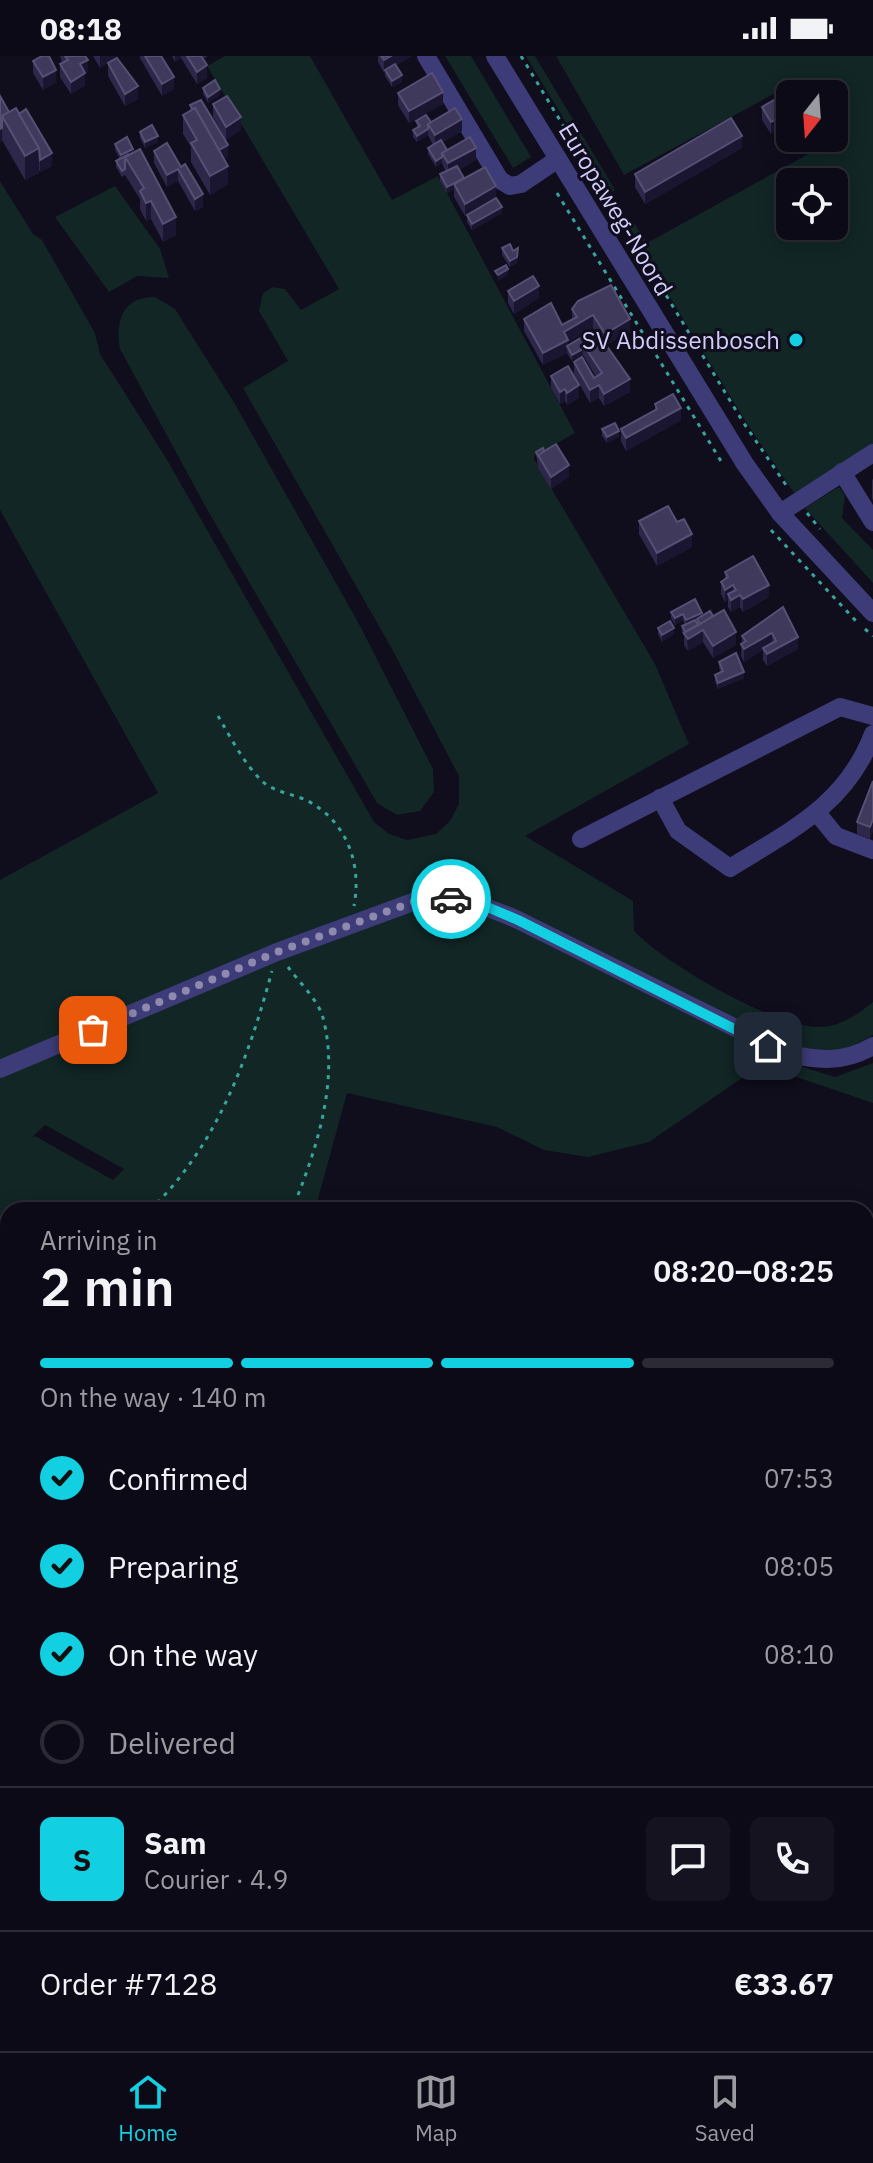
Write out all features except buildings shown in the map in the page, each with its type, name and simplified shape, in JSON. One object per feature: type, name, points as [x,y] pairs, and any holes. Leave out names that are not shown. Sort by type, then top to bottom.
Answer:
[{"type":"street","points":[[426,56],[500,180],[510,186],[521,184],[558,159]]},
{"type":"street","name":"Europaweg-Noord","points":[[495,56],[669,345],[780,513],[873,613]]},
{"type":"street","points":[[780,513],[873,453]]},
{"type":"street","points":[[842,472],[873,522]]},
{"type":"street","points":[[581,839],[840,707],[873,716]]},
{"type":"street","points":[[660,798],[678,831],[730,868],[818,814],[861,766],[871,745]]},
{"type":"street","points":[[818,814],[836,836],[873,850]]},
{"type":"street","points":[[0,1069],[277,952],[421,899],[444,897],[485,906],[786,1053],[841,1059],[856,1057],[873,1046]]},
{"type":"path","points":[[521,56],[743,422],[797,500],[827,537]]},
{"type":"path","points":[[218,716],[241,755],[265,784],[310,802],[341,832],[356,858],[356,896],[351,925]]},
{"type":"path","points":[[157,1202],[207,1140],[251,1048],[277,952]]},
{"type":"path","points":[[277,952],[323,1015],[330,1074],[309,1168],[295,1202]]},
{"type":"green space","points":[[225,56],[310,56],[392,200],[438,176],[575,433],[534,456],[534,459],[655,664],[689,744],[525,836],[633,901],[634,931],[649,945],[694,976],[748,1005],[798,1024],[818,1027],[841,1023],[873,1002],[873,1035],[844,1049],[814,1051],[772,1040],[756,1053],[835,1077],[873,1063],[873,1103],[761,1065],[649,1142],[588,1157],[544,1150],[497,1127],[347,1093],[317,1202],[0,1202],[0,880],[158,793],[0,510],[0,181],[33,234],[42,240],[95,333],[100,354],[166,458],[374,822],[389,834],[407,840],[436,834],[450,821],[459,804],[459,776],[392,649],[243,388],[288,361],[259,311],[263,293],[273,287],[285,289],[301,310],[339,289],[207,66]],"holes":[[[45,1125],[124,1169],[113,1180],[35,1136],[31,1138]]]},
{"type":"green space","points":[[445,56],[471,56],[531,157],[513,168]]},
{"type":"green space","points":[[526,56],[535,56],[615,190],[609,194]]},
{"type":"green space","points":[[556,56],[873,56],[873,446],[794,493],[746,422],[626,225],[633,221],[647,243],[776,172],[776,240],[848,240],[848,168],[783,168],[810,152],[848,152],[848,80],[776,80],[776,93],[624,175]]},
{"type":"green space","points":[[115,186],[160,249],[169,278],[137,276],[109,292],[55,217]]},
{"type":"green space","points":[[155,297],[175,309],[235,404],[358,622],[433,769],[434,792],[420,811],[397,815],[377,803],[208,511],[120,349],[119,329],[123,312],[135,301]]},
{"type":"green space","points":[[839,487],[845,495],[842,518],[873,550],[873,583],[805,508]]},
{"type":"way so far","points":[[93,1030],[277,952],[421,899],[451,899]]},
{"type":"place","name":"SV Abdissenbosch","points":[[796,340]]},
{"type":"route","points":[[451,899],[485,906],[518,920],[768,1046]]}]
